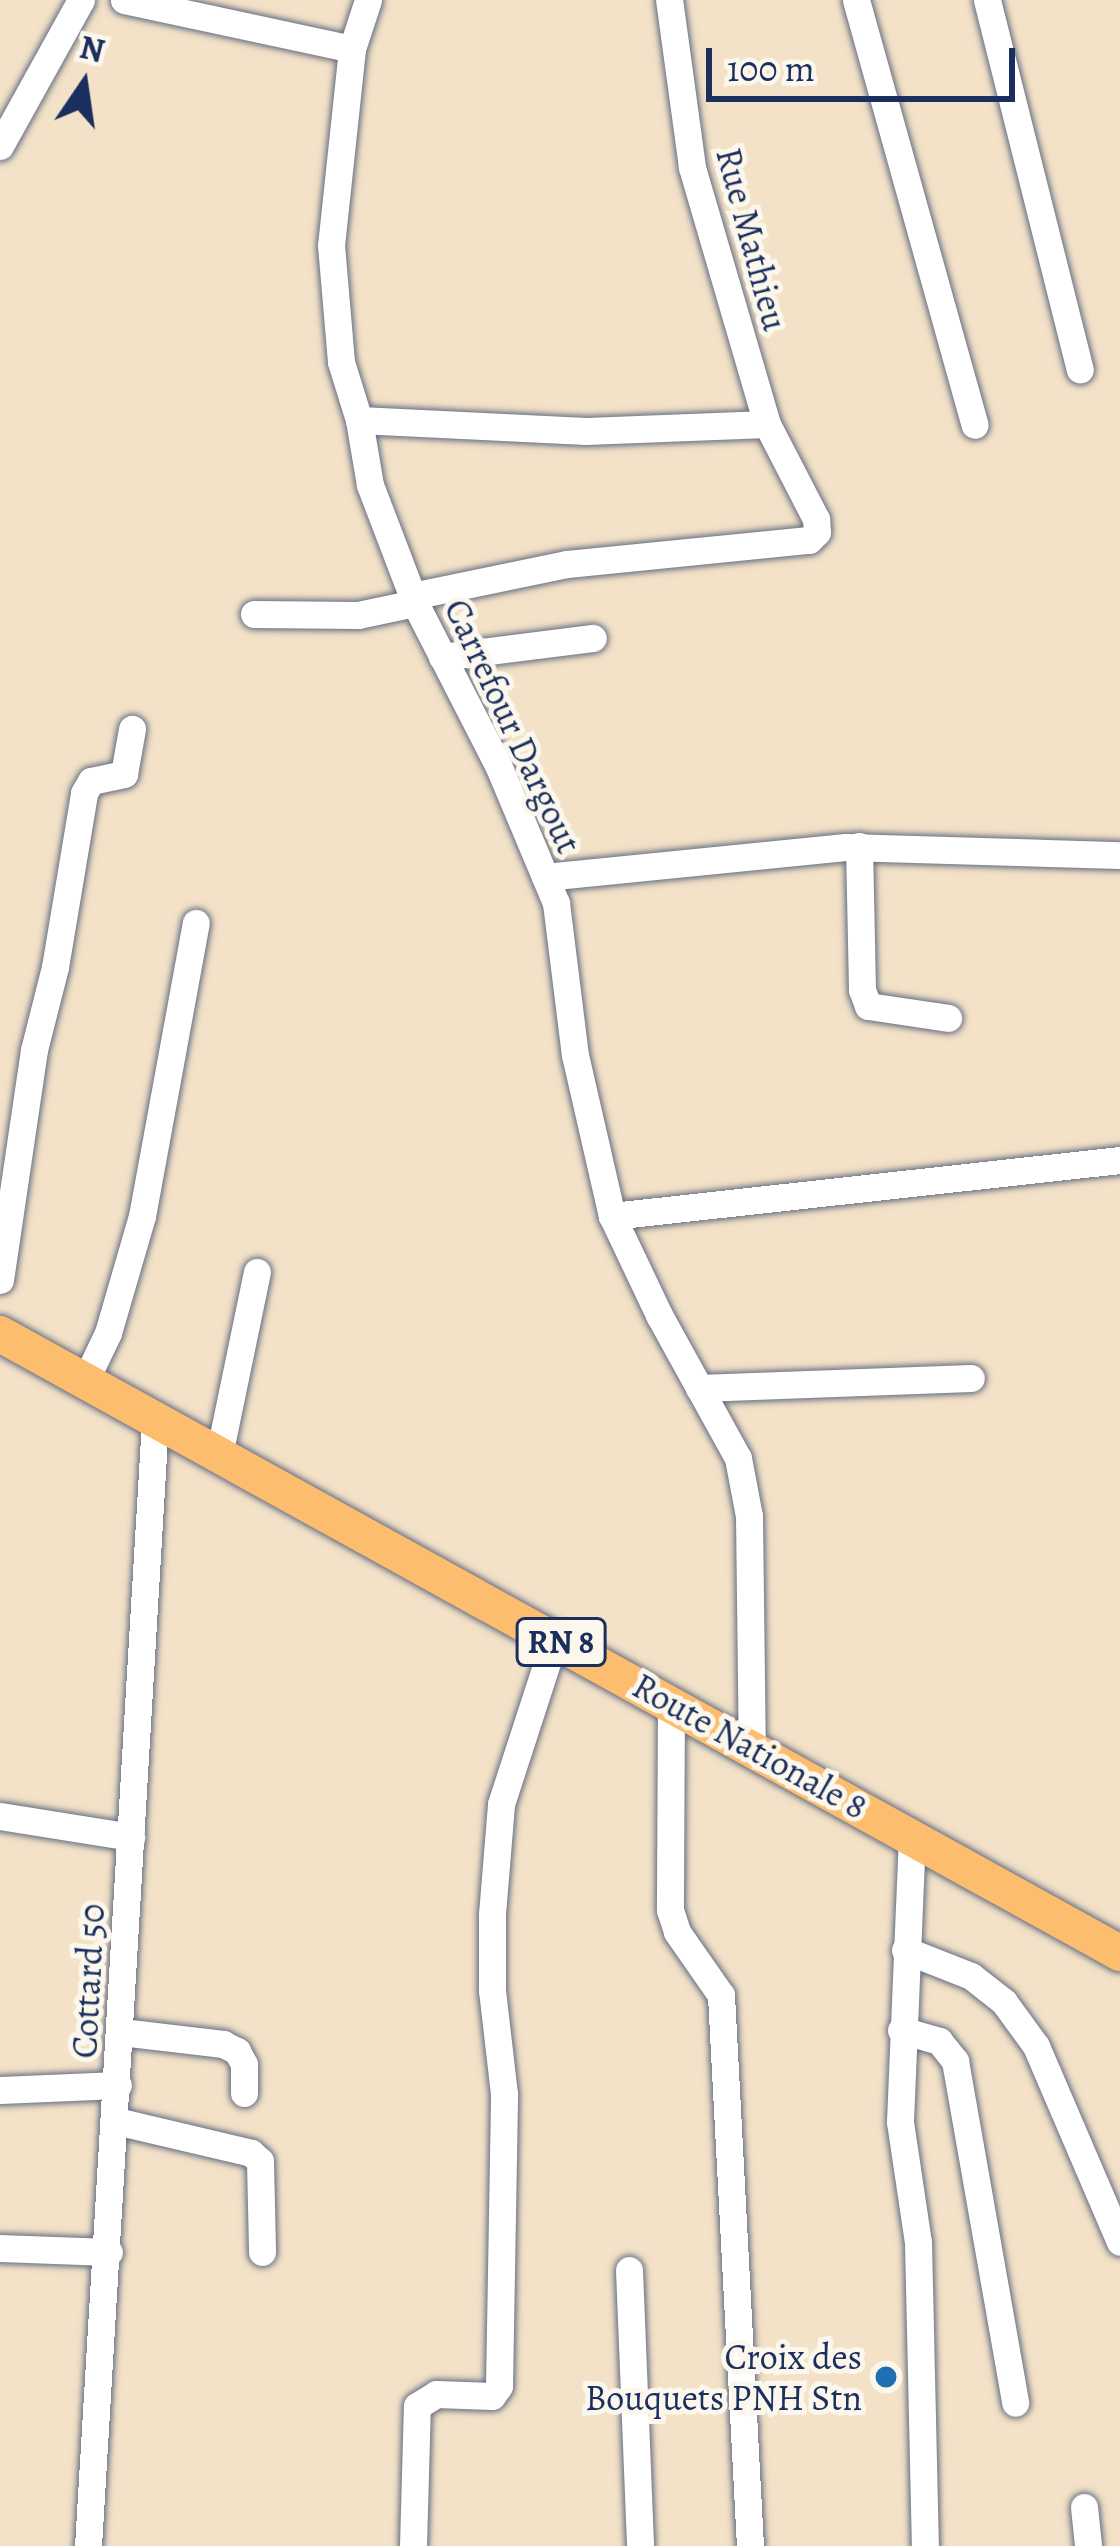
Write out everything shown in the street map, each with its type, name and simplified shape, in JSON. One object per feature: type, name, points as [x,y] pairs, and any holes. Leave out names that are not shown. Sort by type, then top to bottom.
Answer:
[{"type":"main road","name":"Route Nationale 8","points":[[0,1334],[1120,1953]]},
{"type":"street","points":[[0,146],[81,0]]},
{"type":"street","points":[[124,0],[352,50]]},
{"type":"street","name":"Carrefour Dargout","points":[[368,0],[352,50],[331,244],[341,362],[359,420],[370,485],[413,599],[498,765],[556,903],[575,1054],[612,1216],[738,1458],[749,1516],[752,1747]]},
{"type":"street","name":"Rue Mathieu","points":[[413,599],[567,564],[809,540],[817,532],[816,518],[767,424],[692,166],[668,0]]},
{"type":"street","points":[[856,0],[975,425]]},
{"type":"street","points":[[987,0],[1080,369]]},
{"type":"street","points":[[359,420],[586,430],[767,424]]},
{"type":"street","points":[[254,614],[358,615],[413,599]]},
{"type":"street","points":[[442,657],[593,638]]},
{"type":"street","points":[[0,1280],[34,1050],[55,967],[84,793],[91,781],[124,774],[132,729]]},
{"type":"street","points":[[859,846],[862,990],[868,1006],[948,1018]]},
{"type":"street","points":[[545,877],[859,846],[1120,855]]},
{"type":"street","points":[[85,1381],[108,1333],[142,1216],[196,923]]},
{"type":"street","points":[[612,1216],[1120,1160]]},
{"type":"street","points":[[219,1455],[257,1272]]},
{"type":"street","points":[[699,1388],[971,1378]]},
{"type":"street","name":"Cottard 50","points":[[88,2546],[155,1420]]},
{"type":"street","points":[[413,2546],[417,2406],[436,2394],[491,2396],[500,2386],[504,2094],[492,1991],[492,1913],[508,1773],[555,1638]]},
{"type":"street","points":[[670,1702],[670,1910],[676,1932],[721,1995],[750,2546]]},
{"type":"street","points":[[0,1816],[131,1837]]},
{"type":"street","points":[[912,1835],[900,2122],[917,2242],[925,2546]]},
{"type":"street","points":[[905,1950],[971,1976],[1004,2002],[1025,2031],[1070,2117],[1120,2242]]},
{"type":"street","points":[[901,2030],[940,2041],[956,2061],[1015,2403]]},
{"type":"street","points":[[121,2032],[223,2044],[238,2051],[244,2064],[244,2093]]},
{"type":"street","points":[[0,2090],[118,2085]]},
{"type":"street","points":[[116,2121],[251,2153],[260,2161],[262,2252]]},
{"type":"street","points":[[0,2248],[109,2252]]},
{"type":"street","points":[[629,2270],[640,2546]]},
{"type":"street","points":[[1084,2507],[1088,2546]]},
{"type":"place","name":"Croix des Bouquets PNH Stn","points":[[886,2377]]}]
